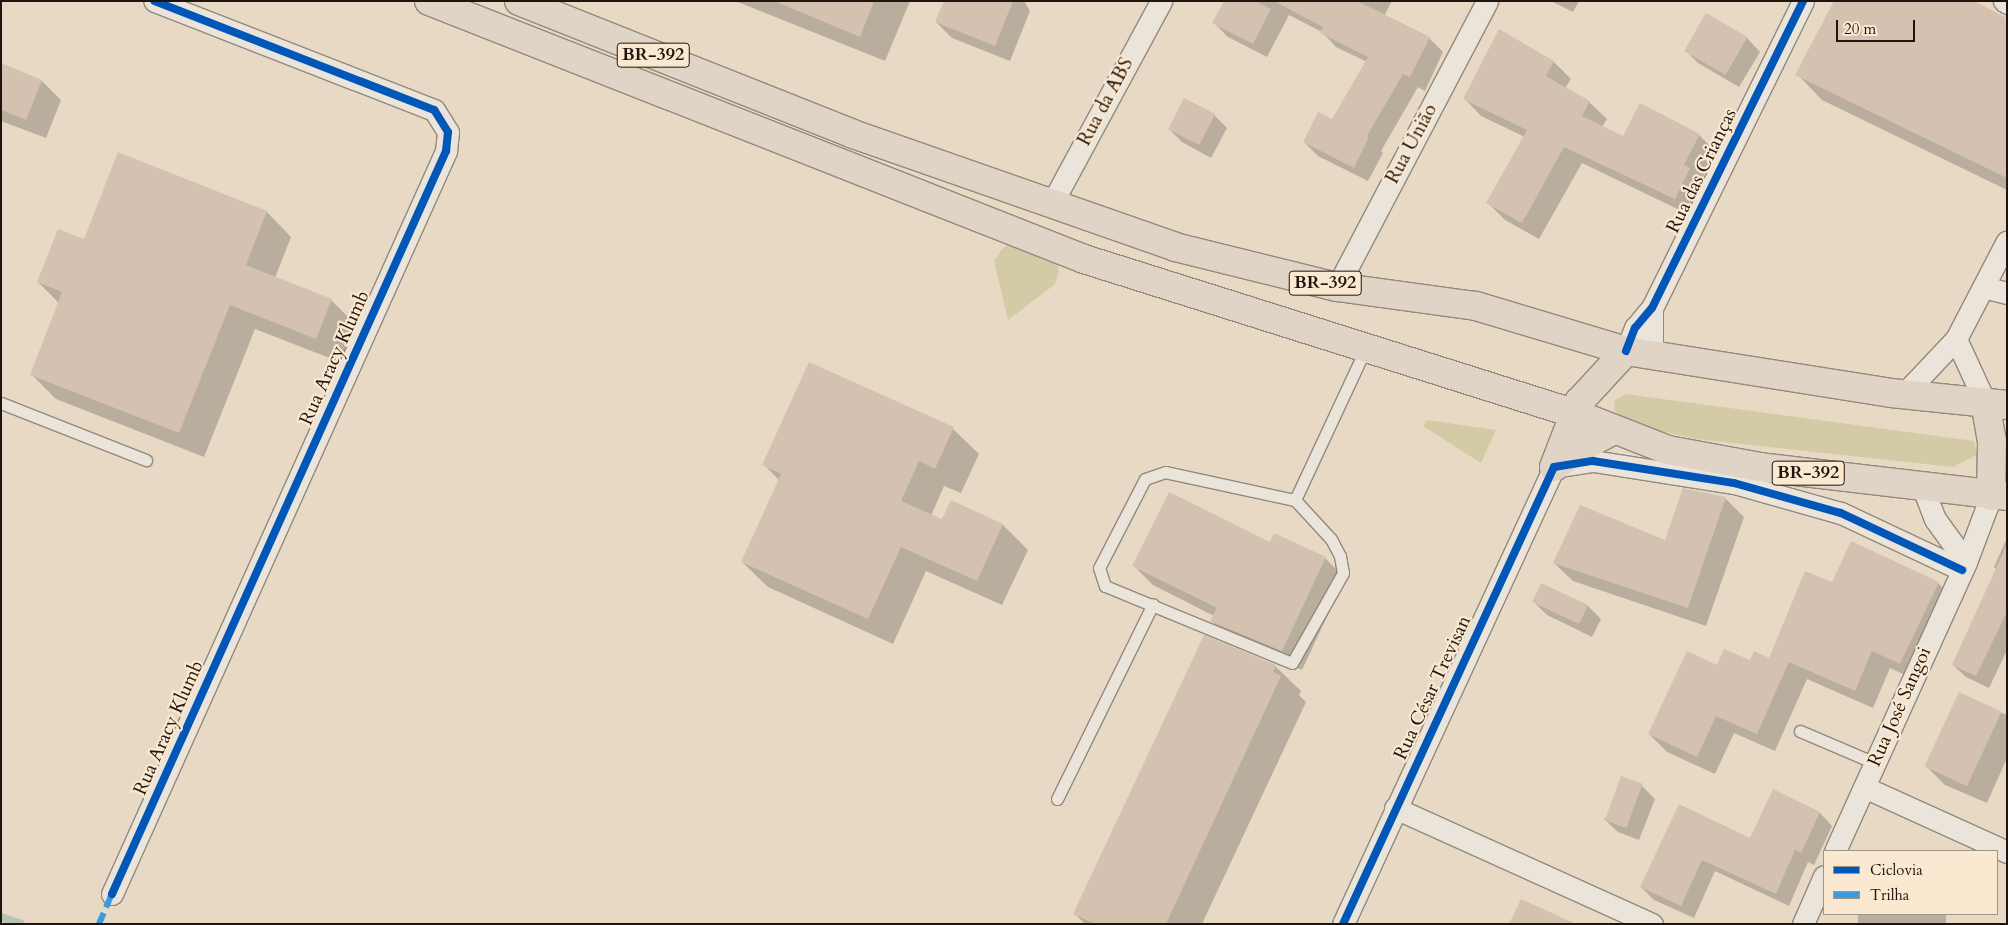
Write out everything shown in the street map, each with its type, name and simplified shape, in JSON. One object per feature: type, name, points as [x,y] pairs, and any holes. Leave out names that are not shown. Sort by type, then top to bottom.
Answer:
[{"type":"highway","name":"BR-392","points":[[429,1],[1084,259],[1522,399],[1576,414],[1614,430],[1678,452],[1760,467],[1999,496]]},
{"type":"highway","name":"BR-392","points":[[519,1],[797,113],[1175,247],[1337,286],[1476,306],[1626,351],[1891,393],[1996,403]]},
{"type":"highway","points":[[1559,457],[1579,402],[1626,351]]},
{"type":"highway","points":[[1559,457],[1614,430],[1597,406],[1599,381]]},
{"type":"highway","points":[[1522,399],[1547,416],[1559,457]]},
{"type":"highway","points":[[1996,403],[1992,441],[1999,496]]},
{"type":"street","name":"Rua Aracy Klumb","points":[[112,894],[446,151],[448,132],[434,110],[154,1]]},
{"type":"street","name":"Rua da ABS","points":[[1052,203],[1160,1]]},
{"type":"street","name":"Rua União","points":[[1337,286],[1487,1]]},
{"type":"street","name":"Rua das Crianças","points":[[1626,351],[1635,328],[1652,308],[1803,1]]},
{"type":"street","points":[[1891,393],[1906,392],[1956,339],[2007,241]]},
{"type":"street","points":[[1983,287],[2007,293]]},
{"type":"street","name":"Rua das Crianças","points":[[1652,308],[1652,355]]},
{"type":"street","points":[[1956,339],[1996,403]]},
{"type":"street","points":[[1559,457],[1734,483],[1841,513],[1964,566]]},
{"type":"street","name":"Rua César Trevisan","points":[[1343,924],[1395,808],[1559,457]]},
{"type":"street","points":[[1923,488],[1935,519],[1964,566]]},
{"type":"street","name":"Rua José Sangoi","points":[[1835,850],[1964,566],[1999,496]]},
{"type":"street","points":[[1864,787],[2007,852]]},
{"type":"street","points":[[1395,808],[1652,924]]},
{"type":"street","points":[[1802,924],[1823,878]]},
{"type":"lane","points":[[1294,500],[1366,348]]},
{"type":"lane","points":[[1,403],[146,460]]},
{"type":"lane","points":[[1165,472],[1294,500],[1331,539],[1340,556],[1343,572],[1292,663],[1153,604],[1105,586],[1099,568],[1145,479],[1165,472]]},
{"type":"lane","points":[[1057,799],[1153,604]]},
{"type":"lane","points":[[1800,731],[1875,764]]},
{"type":"shaded area","points":[[1012,242],[1057,262],[1059,273],[1054,285],[1008,320],[994,261],[1002,249]]},
{"type":"shaded area","points":[[1625,394],[1974,441],[1977,455],[1953,467],[1696,439],[1625,423],[1614,410],[1615,400]]},
{"type":"shaded area","points":[[1427,420],[1496,430],[1481,463],[1423,426]]},
{"type":"building","points":[[774,1],[874,1],[860,37]]},
{"type":"building","points":[[944,1],[1013,1],[995,46],[935,22]]},
{"type":"building","points":[[1224,1],[1255,1],[1271,9],[1253,44],[1212,23]]},
{"type":"building","points":[[1274,1],[1357,1],[1430,37],[1410,77],[1403,74],[1367,136],[1369,137],[1354,168],[1303,142],[1318,112],[1332,119],[1368,57],[1320,33],[1323,27]]},
{"type":"building","points":[[1834,1],[1974,1],[2007,18],[2007,178],[1795,75]]},
{"type":"building","points":[[1706,13],[1748,37],[1726,75],[1684,51]]},
{"type":"building","points":[[1499,29],[1554,61],[1546,76],[1590,101],[1582,116],[1623,136],[1640,103],[1700,134],[1684,165],[1690,168],[1675,199],[1564,147],[1522,223],[1486,203],[1527,130],[1463,99]]},
{"type":"building","points":[[1,63],[42,80],[26,120],[1,110]]},
{"type":"building","points":[[1184,98],[1215,114],[1199,145],[1168,129]]},
{"type":"building","points":[[118,152],[267,211],[246,265],[332,299],[316,339],[230,305],[179,433],[30,375],[62,292],[37,282],[58,229],[84,239]]},
{"type":"building","points":[[809,362],[954,427],[935,469],[919,461],[901,501],[942,519],[951,500],[1003,524],[977,581],[901,547],[868,619],[741,562],[781,474],[762,465]]},
{"type":"building","points":[[1683,488],[1726,497],[1688,608],[1553,563],[1580,505],[1665,540]]},
{"type":"building","points":[[1169,492],[1270,542],[1274,533],[1326,557],[1282,651],[1210,621],[1217,608],[1132,566]]},
{"type":"building","points":[[1851,541],[1939,582],[1900,664],[1872,651],[1855,691],[1789,662],[1757,734],[1716,716],[1697,757],[1648,734],[1687,651],[1717,665],[1724,649],[1750,660],[1754,651],[1769,658],[1805,571],[1832,582]]},
{"type":"building","points":[[2007,544],[2007,612],[1976,676],[1952,665]]},
{"type":"building","points":[[1541,583],[1588,605],[1579,624],[1532,602]]},
{"type":"building","points":[[1204,635],[1276,665],[1273,672],[1281,676],[1166,924],[1095,924],[1073,914]]},
{"type":"building","points":[[1959,692],[2002,712],[1967,786],[1924,766]]},
{"type":"building","points":[[1621,776],[1643,784],[1627,828],[1605,820]]},
{"type":"building","points":[[1773,789],[1820,812],[1801,853],[1795,850],[1776,894],[1702,860],[1681,906],[1640,887],[1679,804],[1750,838]]},
{"type":"building","points":[[1521,899],[1576,924],[1509,924]]},
{"type":"waterway","points":[[1,917],[21,924]]},
{"type":"marked path","points":[[99,924],[112,894]]},
{"type":"cycle path","points":[[112,894],[446,151],[448,132],[434,110],[154,1]]},
{"type":"cycle path","points":[[1626,351],[1635,328],[1652,308],[1803,1]]},
{"type":"cycle path","points":[[1343,924],[1554,467],[1593,461],[1734,483],[1841,513],[1962,570]]}]
